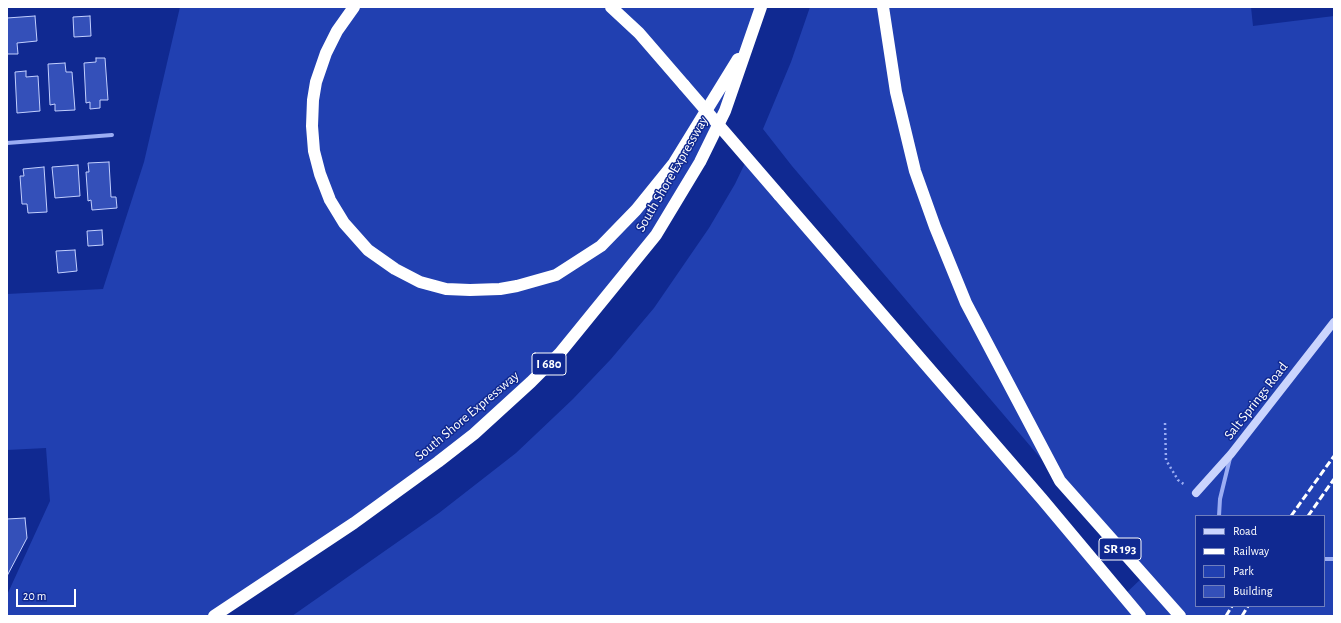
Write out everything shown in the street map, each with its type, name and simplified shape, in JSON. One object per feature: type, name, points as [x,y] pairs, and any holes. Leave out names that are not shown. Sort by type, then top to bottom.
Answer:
[{"type":"highway","points":[[354,7],[333,38],[316,82],[313,100],[312,126],[314,151],[320,174],[330,200],[344,223],[368,250],[395,269],[420,282],[446,289],[500,289],[517,286],[556,275],[600,246],[636,210],[674,163],[750,39]]},
{"type":"highway","name":"SR 193","points":[[612,7],[639,33],[996,446],[1140,616]]},
{"type":"highway","name":"South Shore Expressway","points":[[214,616],[354,523],[438,462],[491,418],[531,382],[560,353],[651,241],[700,162],[725,111],[761,7]]},
{"type":"highway","name":"SR 193","points":[[883,7],[896,92],[916,171],[932,220],[966,303],[1060,481],[1180,616]]},
{"type":"street","points":[[7,142],[112,135]]},
{"type":"street","name":"Salt Springs Road","points":[[1196,493],[1231,454],[1334,322]]},
{"type":"street","points":[[1219,515],[1220,498],[1231,454]]},
{"type":"path","points":[[1164,423],[1166,460],[1178,480],[1196,493]]},
{"type":"green space","points":[[180,7],[761,7],[725,111],[656,235],[560,353],[474,434],[214,616],[7,616],[7,595],[50,501],[46,448],[7,450],[7,294],[103,289],[144,162]]},
{"type":"green space","points":[[810,7],[1251,7],[1253,26],[1334,16],[1334,616],[292,616],[439,513],[516,453],[573,399],[611,359],[654,308],[709,228],[735,184],[747,159],[1123,596],[1144,576],[1060,481],[792,166],[763,129],[791,62]]},
{"type":"building","points":[[35,16],[37,41],[17,43],[18,54],[7,54],[7,18]]},
{"type":"building","points":[[90,16],[91,36],[74,37],[73,17]]},
{"type":"building","points":[[96,58],[105,58],[108,100],[100,100],[100,108],[90,109],[90,102],[86,103],[84,63],[96,62]]},
{"type":"building","points":[[65,63],[66,72],[72,72],[75,110],[55,111],[55,104],[50,105],[48,64]]},
{"type":"building","points":[[26,71],[26,77],[38,76],[40,111],[17,113],[15,72]]},
{"type":"building","points":[[109,162],[111,197],[116,197],[117,208],[92,210],[91,200],[88,201],[86,172],[89,172],[88,163]]},
{"type":"building","points":[[78,165],[80,196],[55,198],[52,167]]},
{"type":"building","points":[[44,167],[47,212],[28,213],[27,204],[22,204],[20,176],[24,176],[23,169]]},
{"type":"building","points":[[102,230],[103,245],[88,246],[87,231]]},
{"type":"building","points":[[75,250],[77,271],[58,273],[56,251]]},
{"type":"building","points":[[25,518],[27,538],[7,576],[7,519]]},
{"type":"railway","points":[[1292,515],[1334,456]]},
{"type":"railway","points":[[1309,515],[1334,479]]},
{"type":"railway","points":[[1226,616],[1231,607]]},
{"type":"railway","points":[[1242,616],[1247,607]]}]
